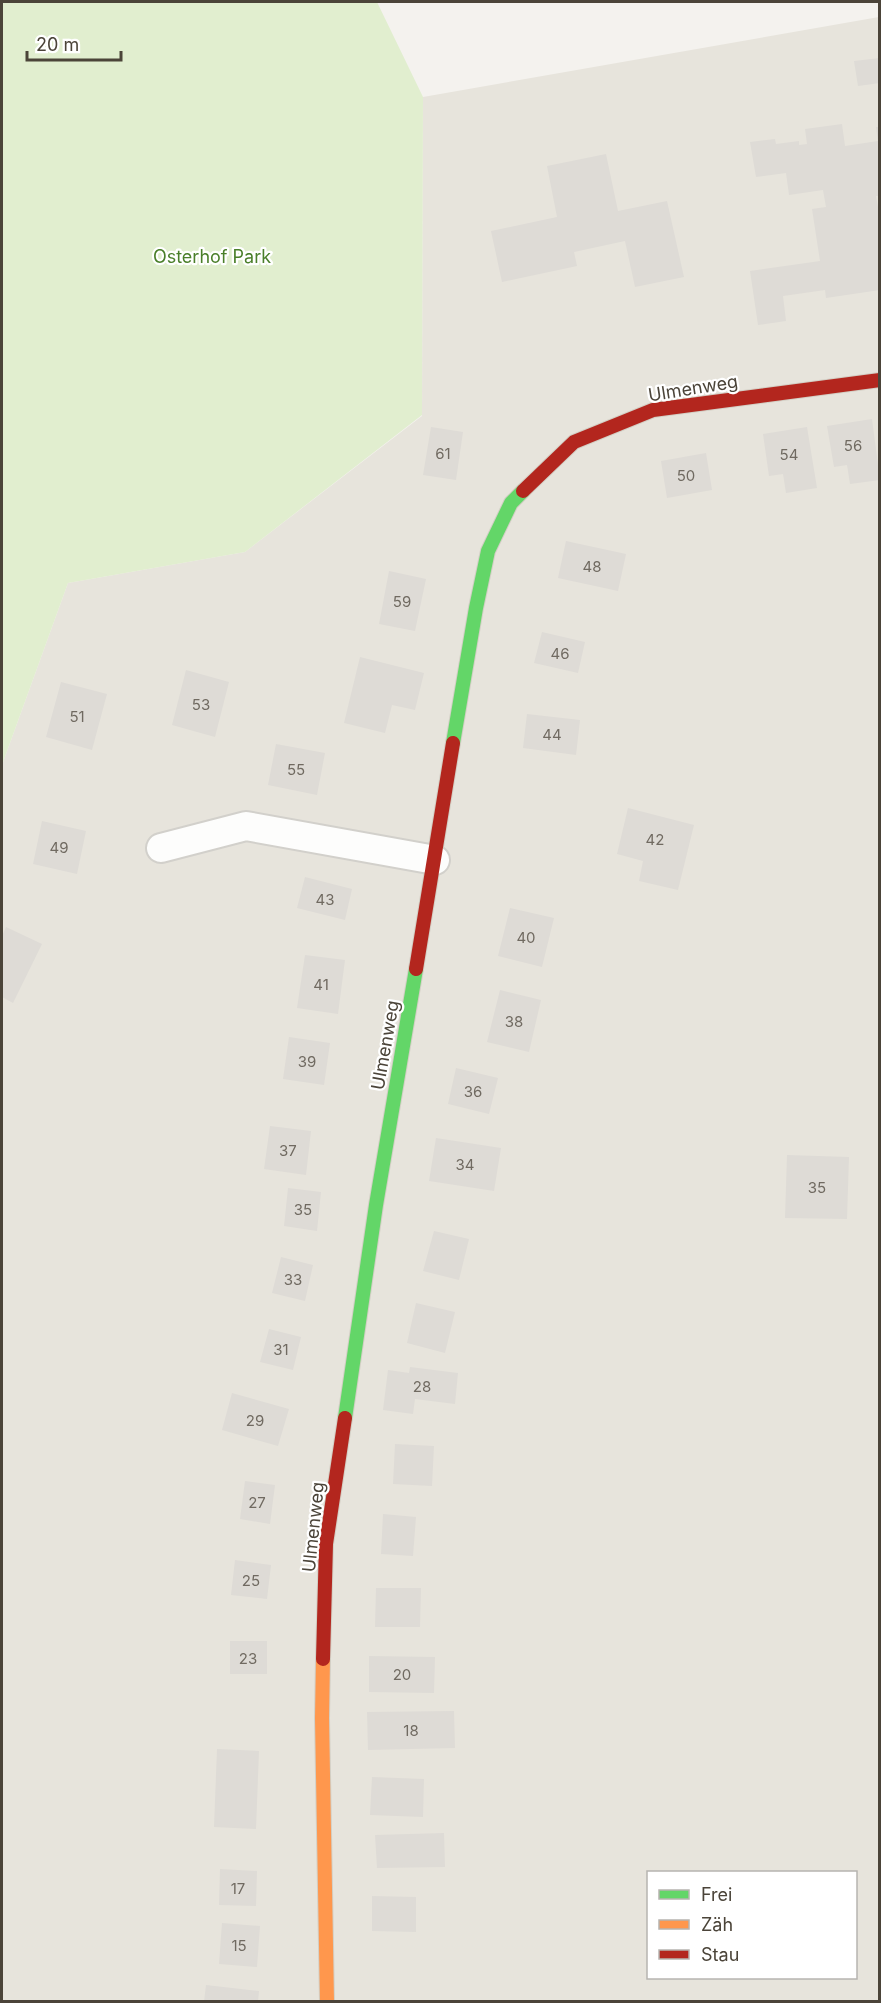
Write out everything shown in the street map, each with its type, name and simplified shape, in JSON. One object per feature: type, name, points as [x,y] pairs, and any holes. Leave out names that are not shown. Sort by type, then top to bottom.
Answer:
[{"type":"street","name":"Ulmenweg","points":[[327,2001],[322,1718],[326,1544],[376,1205],[476,608],[488,551],[511,503],[574,442],[653,410],[879,380]]},
{"type":"street","points":[[161,848],[246,826],[435,861]]},
{"type":"shaded area","points":[[879,17],[879,2001],[2,2001],[2,765],[68,583],[245,552],[422,416],[423,97]]},
{"type":"green space","name":"Osterhof Park","points":[[2,2],[377,2],[423,97],[422,415],[245,552],[68,583],[2,765]]},
{"type":"building","points":[[880,58],[880,83],[858,86],[854,61]]},
{"type":"building","points":[[842,124],[845,146],[878,141],[876,127],[880,127],[880,196],[876,196],[880,218],[880,290],[826,298],[825,290],[783,296],[786,321],[758,325],[750,271],[820,261],[812,209],[826,207],[823,190],[789,195],[786,173],[756,177],[750,142],[775,139],[776,144],[799,141],[799,145],[807,144],[805,129]]},
{"type":"building","points":[[606,154],[618,211],[667,201],[684,277],[635,287],[625,241],[574,252],[577,266],[502,282],[491,231],[557,217],[547,166]]},
{"type":"building","points":[[872,419],[880,480],[850,484],[847,465],[834,467],[827,426]]},
{"type":"building","points":[[431,427],[463,432],[456,480],[423,475]]},
{"type":"building","points":[[807,427],[817,488],[786,493],[783,474],[769,476],[763,434]]},
{"type":"building","points":[[706,453],[712,490],[667,498],[661,461]]},
{"type":"building","points":[[566,541],[626,554],[618,591],[558,578]]},
{"type":"building","points":[[389,571],[426,579],[415,631],[379,624]]},
{"type":"building","points":[[542,632],[585,642],[578,673],[534,663]]},
{"type":"building","points":[[360,657],[424,673],[415,710],[392,705],[385,733],[344,723]]},
{"type":"building","points":[[186,670],[229,682],[215,737],[172,725]]},
{"type":"building","points":[[61,682],[107,694],[92,750],[46,737]]},
{"type":"building","points":[[527,714],[580,720],[576,755],[523,748]]},
{"type":"building","points":[[276,744],[325,753],[317,795],[268,785]]},
{"type":"building","points":[[628,808],[694,825],[678,890],[639,881],[643,861],[617,854]]},
{"type":"building","points":[[42,821],[86,831],[77,874],[33,864]]},
{"type":"building","points":[[305,877],[352,889],[345,920],[297,908]]},
{"type":"building","points":[[510,908],[554,918],[542,967],[498,956]]},
{"type":"building","points":[[6,927],[42,944],[13,1003],[2,997],[2,936]]},
{"type":"building","points":[[305,955],[345,960],[338,1014],[297,1008]]},
{"type":"building","points":[[500,990],[541,1000],[529,1052],[487,1042]]},
{"type":"building","points":[[289,1037],[330,1043],[324,1085],[283,1079]]},
{"type":"building","points":[[456,1068],[498,1078],[489,1114],[448,1104]]},
{"type":"building","points":[[270,1126],[311,1131],[306,1175],[264,1169]]},
{"type":"building","points":[[436,1138],[501,1148],[494,1191],[429,1181]]},
{"type":"building","points":[[787,1155],[849,1157],[847,1219],[785,1218]]},
{"type":"building","points":[[288,1188],[321,1192],[317,1231],[284,1226]]},
{"type":"building","points":[[434,1231],[469,1239],[459,1280],[423,1271]]},
{"type":"building","points":[[281,1257],[313,1265],[305,1301],[272,1293]]},
{"type":"building","points":[[416,1303],[455,1312],[445,1353],[407,1343]]},
{"type":"building","points":[[269,1329],[301,1337],[293,1370],[260,1362]]},
{"type":"building","points":[[410,1367],[458,1373],[455,1404],[415,1399],[413,1414],[383,1410],[388,1370],[409,1373]]},
{"type":"building","points":[[232,1393],[289,1409],[278,1446],[222,1430]]},
{"type":"building","points":[[395,1444],[434,1446],[432,1486],[393,1484]]},
{"type":"building","points":[[245,1481],[275,1485],[270,1524],[240,1519]]},
{"type":"building","points":[[383,1514],[416,1517],[413,1556],[381,1554]]},
{"type":"building","points":[[235,1560],[271,1565],[267,1599],[231,1595]]},
{"type":"building","points":[[376,1588],[421,1588],[420,1627],[375,1627]]},
{"type":"building","points":[[230,1641],[267,1641],[267,1674],[230,1674]]},
{"type":"building","points":[[369,1656],[435,1657],[434,1693],[369,1692]]},
{"type":"building","points":[[454,1711],[455,1748],[368,1750],[367,1712]]},
{"type":"building","points":[[217,1749],[259,1751],[256,1829],[214,1827]]},
{"type":"building","points":[[372,1777],[424,1779],[423,1817],[370,1815]]},
{"type":"building","points":[[444,1833],[445,1867],[377,1868],[375,1835]]},
{"type":"building","points":[[220,1869],[257,1871],[256,1906],[219,1905]]},
{"type":"building","points":[[372,1896],[416,1897],[416,1932],[372,1931]]},
{"type":"building","points":[[222,1923],[260,1926],[257,1967],[219,1964]]},
{"type":"building","points":[[206,1985],[259,1991],[258,2002],[204,2002]]},
{"type":"traffic: fast","points":[[453,743],[488,551],[511,503],[523,491]]},
{"type":"traffic: fast","points":[[345,1418],[376,1205],[416,969]]},
{"type":"traffic: slow","points":[[323,1659],[327,2002]]},
{"type":"traffic: jam","points":[[523,491],[574,442],[653,410],[880,380]]},
{"type":"traffic: jam","points":[[416,969],[453,743]]},
{"type":"traffic: jam","points":[[323,1659],[326,1544],[345,1418]]}]
